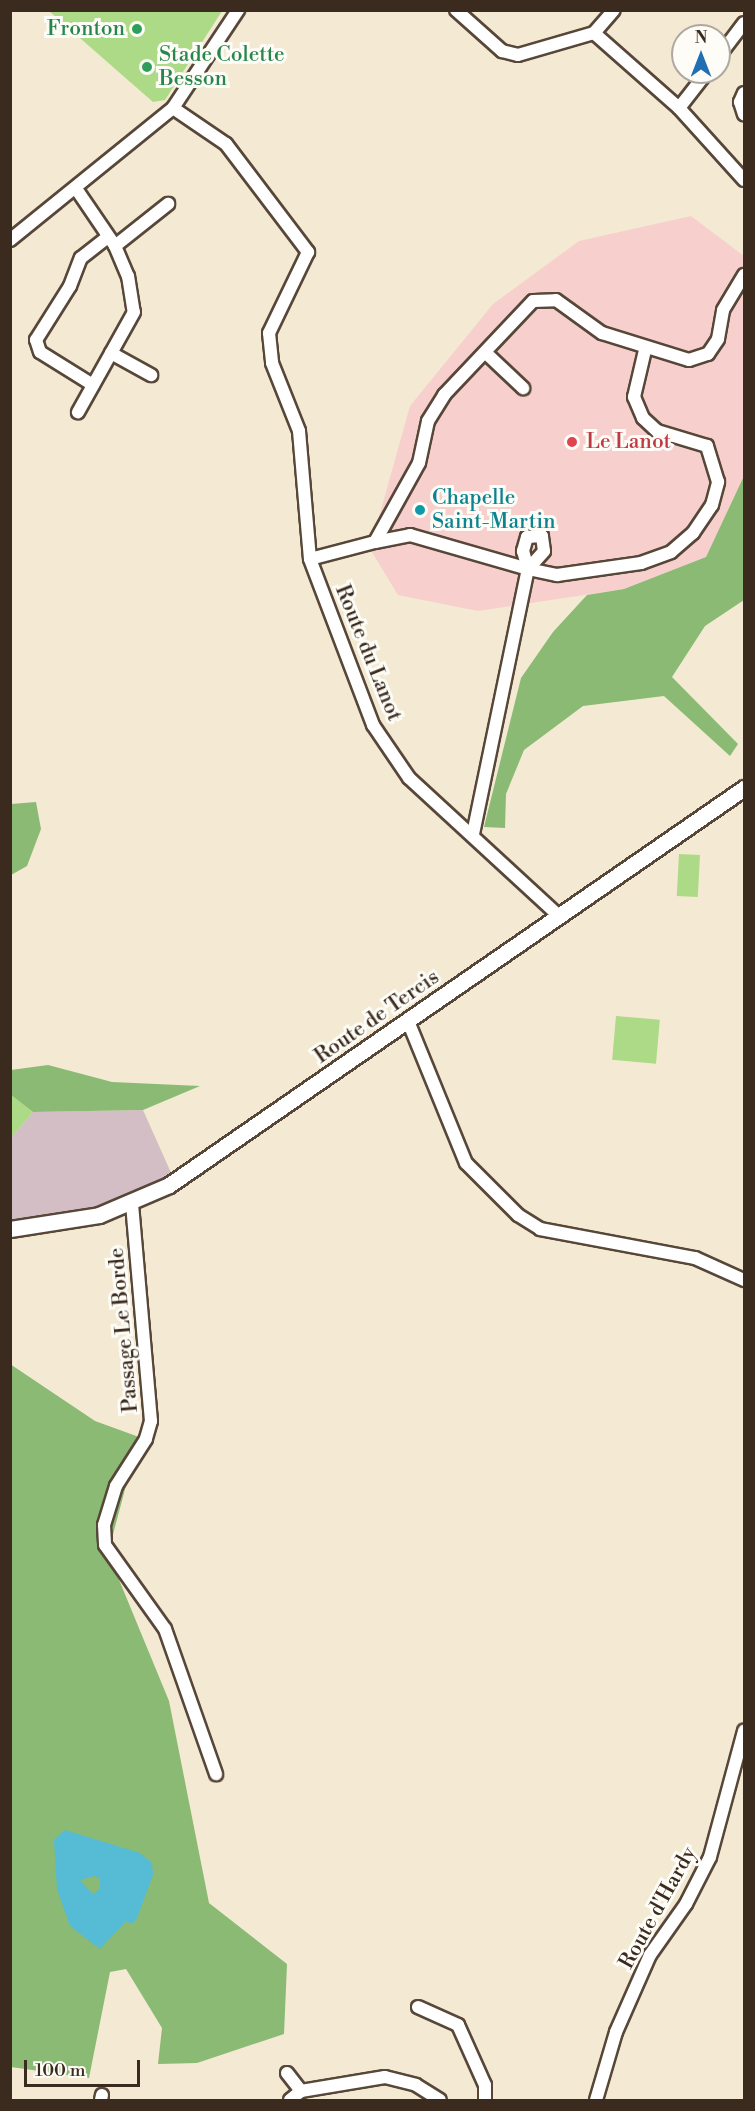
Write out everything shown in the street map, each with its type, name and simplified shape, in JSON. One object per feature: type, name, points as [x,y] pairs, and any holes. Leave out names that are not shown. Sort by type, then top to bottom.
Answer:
[{"type":"main road","name":"Route de Tercis","points":[[10,1229],[132,1204],[186,1174],[744,788]]},
{"type":"street","points":[[10,240],[77,190],[173,108],[238,10]]},
{"type":"street","points":[[456,10],[502,51],[518,55],[594,33],[614,10]]},
{"type":"street","points":[[731,42],[743,28]]},
{"type":"street","points":[[594,33],[679,108],[743,175]]},
{"type":"street","points":[[679,108],[698,84]]},
{"type":"street","points":[[744,93],[740,102],[744,114]]},
{"type":"street","name":"Route du Lanot","points":[[173,108],[226,144],[308,252],[269,333],[272,363],[299,432],[310,559],[373,725],[409,778],[560,917]]},
{"type":"street","points":[[77,190],[111,241],[128,276],[134,312],[78,412]]},
{"type":"street","points":[[93,386],[40,352],[36,340],[70,286],[81,258],[168,204]]},
{"type":"street","points":[[375,542],[419,463],[434,413],[455,382],[487,354],[533,301],[556,300],[602,333],[645,350],[689,360],[708,354],[718,339],[723,310],[744,275]]},
{"type":"street","points":[[310,559],[410,535],[528,569],[557,575],[641,563],[671,552],[693,533],[712,505],[718,482],[707,446],[657,431],[643,418],[634,398],[645,350]]},
{"type":"street","points":[[111,353],[151,375]]},
{"type":"street","points":[[487,354],[523,388]]},
{"type":"street","points":[[472,834],[528,569]]},
{"type":"street","points":[[408,1021],[466,1163],[518,1215],[540,1229],[677,1252],[744,1280]]},
{"type":"street","name":"Passage Le Borde","points":[[132,1204],[151,1421],[146,1439],[116,1486],[104,1525],[105,1545],[165,1629],[216,1774]]},
{"type":"street","name":"Route d'Hardy","points":[[596,2100],[613,2042],[650,1955],[686,1904],[710,1857],[744,1731]]},
{"type":"street","points":[[418,2007],[458,2025],[485,2085],[485,2100]]},
{"type":"street","points":[[287,2073],[301,2091]]},
{"type":"street","points":[[290,2100],[301,2091],[385,2078],[416,2085],[440,2100]]},
{"type":"shaded area","name":"Le Lanot","points":[[691,216],[744,256],[744,478],[706,557],[624,589],[478,611],[398,595],[370,549],[410,406],[493,304],[579,241]]},
{"type":"shaded area","points":[[143,1110],[172,1175],[100,1207],[11,1220],[11,1138],[33,1112]]},
{"type":"green space","name":"Stade Colette Besson","points":[[49,11],[222,11],[165,100],[153,102]]},
{"type":"green space","points":[[744,476],[744,600],[705,626],[672,677],[738,744],[730,756],[664,696],[583,706],[524,750],[506,794],[505,828],[484,827],[521,678],[553,632],[587,595],[624,589],[706,557]]},
{"type":"green space","points":[[36,802],[41,829],[27,866],[11,875],[11,804]]},
{"type":"green space","points":[[679,854],[700,855],[698,897],[677,896]]},
{"type":"green space","points":[[616,1016],[660,1020],[656,1064],[612,1060]]},
{"type":"green space","points":[[48,1065],[112,1082],[200,1086],[143,1110],[33,1112],[11,1095],[11,1070]]},
{"type":"green space","points":[[11,1095],[33,1112],[11,1138]]},
{"type":"green space","points":[[10,1364],[95,1421],[139,1437],[108,1553],[169,1701],[209,1903],[287,1964],[284,2034],[197,2063],[158,2064],[162,2028],[126,1969],[110,1972],[89,2078],[11,2067]]},
{"type":"water","points":[[65,1830],[140,1853],[152,1863],[153,1875],[137,1918],[132,1924],[126,1921],[100,1949],[70,1926],[57,1889],[54,1840]],"holes":[[[94,1876],[100,1878],[100,1889],[93,1894],[80,1880]]]},
{"type":"place","name":"Fronton","points":[[137,29]]},
{"type":"place","name":"Stade Colette Besson","points":[[147,67]]},
{"type":"place","name":"Le Lanot","points":[[572,442]]},
{"type":"place","name":"Chapelle Saint-Martin","points":[[420,510]]}]
